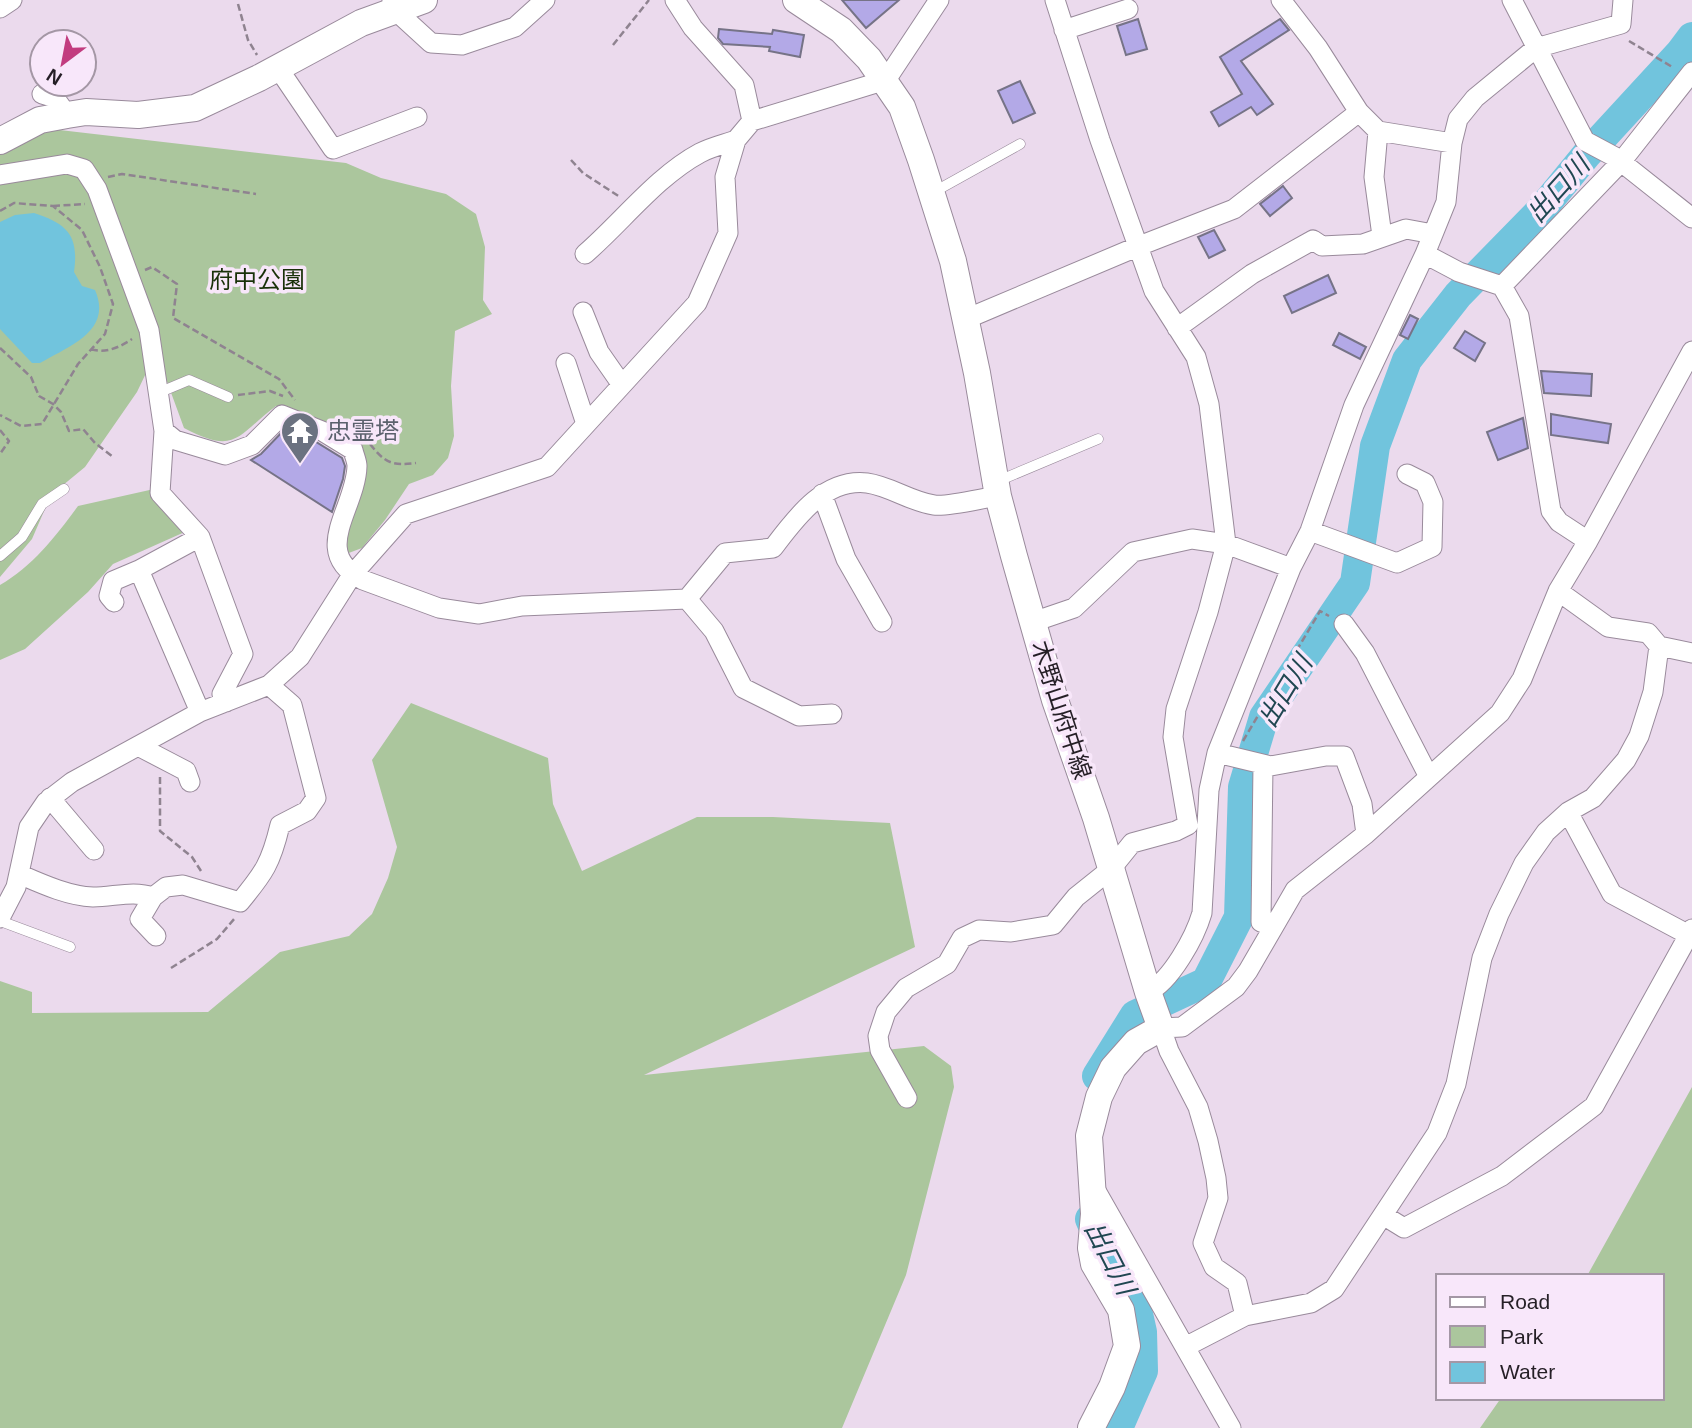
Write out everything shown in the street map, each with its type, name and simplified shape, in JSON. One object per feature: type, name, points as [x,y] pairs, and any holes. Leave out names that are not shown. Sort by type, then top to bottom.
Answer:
[{"type":"main road","points":[[0,141],[40,120],[67,115],[86,112],[138,115],[195,108],[273,71],[394,5],[424,0]]},
{"type":"main road","name":"木野山府中線","points":[[796,0],[841,30],[886,80],[902,107],[953,261],[998,488],[1033,622],[1055,700],[1160,1024]]},
{"type":"main road","points":[[1091,1428],[1112,1387],[1127,1346],[1121,1310],[1094,1264],[1091,1248],[1094,1214],[1089,1136],[1100,1097],[1113,1068],[1136,1042],[1160,1024]]},
{"type":"street","points":[[0,8],[12,0]]},
{"type":"street","points":[[394,5],[432,43],[462,45],[515,27],[545,0]]},
{"type":"street","points":[[675,0],[693,28],[744,85],[752,121]]},
{"type":"street","points":[[0,919],[16,887],[29,827],[50,798],[72,782],[200,712],[270,685],[300,657],[352,575],[406,514],[547,467],[697,303],[728,233],[725,177],[736,140],[752,121],[886,80],[939,0]]},
{"type":"street","points":[[907,1098],[880,1050],[878,1036],[886,1012],[906,988],[947,964],[962,938],[979,930],[1011,932],[1053,925],[1076,897],[1111,869],[1132,844],[1188,825],[1173,737],[1176,709],[1208,612],[1226,544],[1209,404],[1196,357],[1154,291],[1100,140],[1055,0]]},
{"type":"street","points":[[1281,0],[1318,48],[1359,112],[1378,131],[1452,143]]},
{"type":"street","points":[[1512,0],[1585,141],[1618,159],[1692,218]]},
{"type":"street","points":[[1148,992],[1161,986],[1197,930],[1202,913],[1209,790],[1225,755],[1290,568],[1310,531],[1354,405],[1425,254],[1446,202],[1452,143],[1458,118],[1475,98],[1536,48],[1621,24],[1623,0]]},
{"type":"street","points":[[1064,30],[1128,9]]},
{"type":"street","points":[[273,71],[333,149],[417,117]]},
{"type":"street","points":[[1502,286],[1618,159],[1690,75]]},
{"type":"street","points":[[55,98],[67,115]]},
{"type":"street","points":[[966,319],[1234,209],[1359,112]]},
{"type":"street","points":[[1378,131],[1374,177],[1382,236]]},
{"type":"street","points":[[586,254],[651,189],[700,153],[736,140]]},
{"type":"street","points":[[0,175],[68,164],[84,169],[102,203],[147,324],[163,431],[160,493],[200,537],[243,654],[222,694],[226,702]]},
{"type":"street","points":[[1177,328],[1252,274],[1313,240],[1322,246],[1363,244],[1406,229],[1433,234]]},
{"type":"street","points":[[1425,254],[1459,272],[1502,286],[1519,316],[1551,511],[1559,522],[1588,541]]},
{"type":"street","points":[[583,312],[599,352],[622,385]]},
{"type":"street","points":[[1245,1316],[1237,1283],[1214,1267],[1203,1243],[1218,1198],[1209,1141],[1198,1107],[1169,1051],[1160,1024],[1182,1027],[1236,987],[1295,890],[1366,834],[1500,713],[1522,679],[1558,591],[1692,351]]},
{"type":"street","points":[[566,363],[586,424]]},
{"type":"street","points":[[163,431],[175,440],[225,455],[252,445],[282,415],[322,431],[353,450],[357,465],[336,544],[340,563],[352,575],[439,608],[479,614],[522,606],[687,599],[725,553],[773,548],[797,516],[822,494],[840,486],[866,483],[935,505],[998,488]]},
{"type":"street","points":[[1310,531],[1396,563],[1432,547],[1433,502],[1425,483],[1407,474]]},
{"type":"street","points":[[822,494],[846,559],[882,622]]},
{"type":"street","points":[[114,602],[109,596],[113,581],[200,537]]},
{"type":"street","points":[[1033,622],[1074,608],[1133,552],[1192,538],[1226,544],[1290,568]]},
{"type":"street","points":[[139,570],[200,712]]},
{"type":"street","points":[[1558,591],[1608,627],[1648,633],[1659,646],[1692,653],[1692,646]]},
{"type":"street","points":[[687,599],[714,631],[743,688],[799,716],[832,714]]},
{"type":"street","points":[[1344,624],[1365,653],[1429,777]]},
{"type":"street","points":[[1185,1347],[1245,1316],[1311,1303],[1334,1289],[1437,1133],[1456,1084],[1482,958],[1499,914],[1524,863],[1546,832],[1568,812],[1593,798],[1626,760],[1639,736],[1653,692],[1659,646]]},
{"type":"street","points":[[156,936],[140,919],[153,897],[166,887],[183,885],[240,902],[259,879],[272,857],[280,825],[307,811],[316,798],[292,705],[270,685]]},
{"type":"street","points":[[138,746],[186,771],[190,782]]},
{"type":"street","points":[[1225,755],[1271,766],[1326,756],[1344,756],[1362,804],[1366,834]]},
{"type":"street","points":[[1263,765],[1261,922],[1273,927]]},
{"type":"street","points":[[50,798],[94,850]]},
{"type":"street","points":[[1382,1215],[1404,1228],[1502,1176],[1594,1106],[1690,932],[1612,894],[1568,812]]},
{"type":"street","points":[[19,874],[50,888],[91,897],[141,893],[153,897]]},
{"type":"street","points":[[1091,1182],[1231,1428]]},
{"type":"lane","points":[[932,193],[1020,144]]},
{"type":"lane","points":[[158,393],[189,380],[228,397]]},
{"type":"lane","points":[[998,488],[1098,439]]},
{"type":"lane","points":[[0,556],[22,537],[42,504],[64,489]]},
{"type":"lane","points":[[0,919],[70,947]]},
{"type":"path","points":[[613,45],[649,0]]},
{"type":"path","points":[[238,4],[248,40],[273,71]]},
{"type":"path","points":[[1625,38],[1690,75]]},
{"type":"path","points":[[571,160],[583,173],[635,206]]},
{"type":"path","points":[[91,180],[122,174],[256,194]]},
{"type":"path","points":[[0,211],[14,203],[53,206],[102,203]]},
{"type":"path","points":[[0,415],[21,426],[42,424],[78,364],[105,334],[113,304],[100,267],[82,230],[53,206]]},
{"type":"path","points":[[130,277],[152,267],[177,284],[173,318],[279,379],[298,404],[270,391],[228,397]]},
{"type":"path","points":[[92,349],[99,352],[113,350],[131,340],[147,324]]},
{"type":"path","points":[[0,348],[32,377],[39,396],[61,412],[69,431],[83,429],[112,456]]},
{"type":"path","points":[[0,430],[9,441],[0,454]]},
{"type":"path","points":[[368,442],[384,461],[402,465],[416,463]]},
{"type":"path","points":[[304,457],[307,452]]},
{"type":"path","points":[[1225,755],[1262,706],[1320,611]]},
{"type":"path","points":[[138,746],[161,778],[160,831],[192,857],[203,875],[199,890]]},
{"type":"path","points":[[171,968],[217,939],[237,916],[236,901]]},
{"type":"green space","name":"府中公園","points":[[51,129],[346,163],[381,178],[446,194],[476,214],[485,247],[483,300],[492,314],[455,331],[451,386],[454,436],[448,458],[433,475],[409,484],[362,548],[346,554],[344,540],[364,459],[362,446],[354,436],[276,406],[235,438],[226,441],[202,436],[184,428],[162,368],[148,369],[137,392],[85,467],[51,495],[32,539],[0,577],[0,149]]},
{"type":"green space","points":[[163,487],[196,527],[113,564],[88,592],[25,649],[0,660],[0,585],[33,560],[78,506]]},
{"type":"green space","points":[[411,703],[548,758],[553,804],[582,871],[697,817],[773,817],[890,823],[915,947],[644,1075],[924,1046],[951,1066],[954,1087],[906,1275],[842,1428],[0,1428],[0,981],[32,992],[32,1013],[208,1012],[280,952],[349,936],[372,914],[388,878],[397,847],[372,760]]},
{"type":"green space","points":[[1692,1087],[1692,1428],[1480,1428],[1500,1400],[1664,1400],[1664,1274],[1588,1274]]},
{"type":"water","points":[[34,213],[55,222],[69,233],[75,249],[74,272],[82,286],[95,290],[99,304],[98,316],[85,335],[40,363],[32,363],[0,329],[0,222],[15,215]]},
{"type":"building","points":[[842,0],[899,0],[866,28]]},
{"type":"building","points":[[1138,19],[1147,49],[1126,55],[1117,26]]},
{"type":"building","points":[[1280,19],[1289,30],[1241,61],[1273,104],[1257,115],[1251,107],[1219,126],[1211,112],[1242,94],[1220,57]]},
{"type":"building","points":[[719,29],[772,34],[773,30],[804,35],[800,57],[769,51],[770,47],[723,44],[718,38]]},
{"type":"building","points":[[1020,81],[1035,113],[1013,123],[998,91]]},
{"type":"building","points":[[1283,186],[1292,198],[1270,216],[1260,204]]},
{"type":"building","points":[[1214,230],[1225,250],[1209,258],[1198,237]]},
{"type":"building","points":[[1328,275],[1336,293],[1292,313],[1284,296]]},
{"type":"building","points":[[1410,315],[1418,319],[1408,339],[1400,335]]},
{"type":"building","points":[[1465,331],[1485,343],[1475,361],[1454,348]]},
{"type":"building","points":[[1339,333],[1366,347],[1360,359],[1333,345]]},
{"type":"building","points":[[1541,371],[1592,374],[1591,396],[1544,393]]},
{"type":"building","points":[[1551,414],[1611,424],[1608,443],[1551,435]]},
{"type":"building","points":[[1523,418],[1528,448],[1498,460],[1487,432]]},
{"type":"building","points":[[285,429],[316,442],[342,458],[345,466],[343,479],[332,512],[251,460],[261,454]]},
{"type":"waterway","name":"出口川","points":[[1097,1076],[1135,1015],[1206,982],[1239,917],[1243,787],[1264,717],[1355,583],[1375,446],[1407,360],[1458,295],[1542,209],[1587,154],[1692,37]]},
{"type":"waterway","name":"出口川","points":[[1090,1219],[1107,1258],[1129,1288],[1142,1332],[1143,1371],[1118,1428]]},
{"type":"place","name":"忠霊塔","points":[[300,465]]}]
